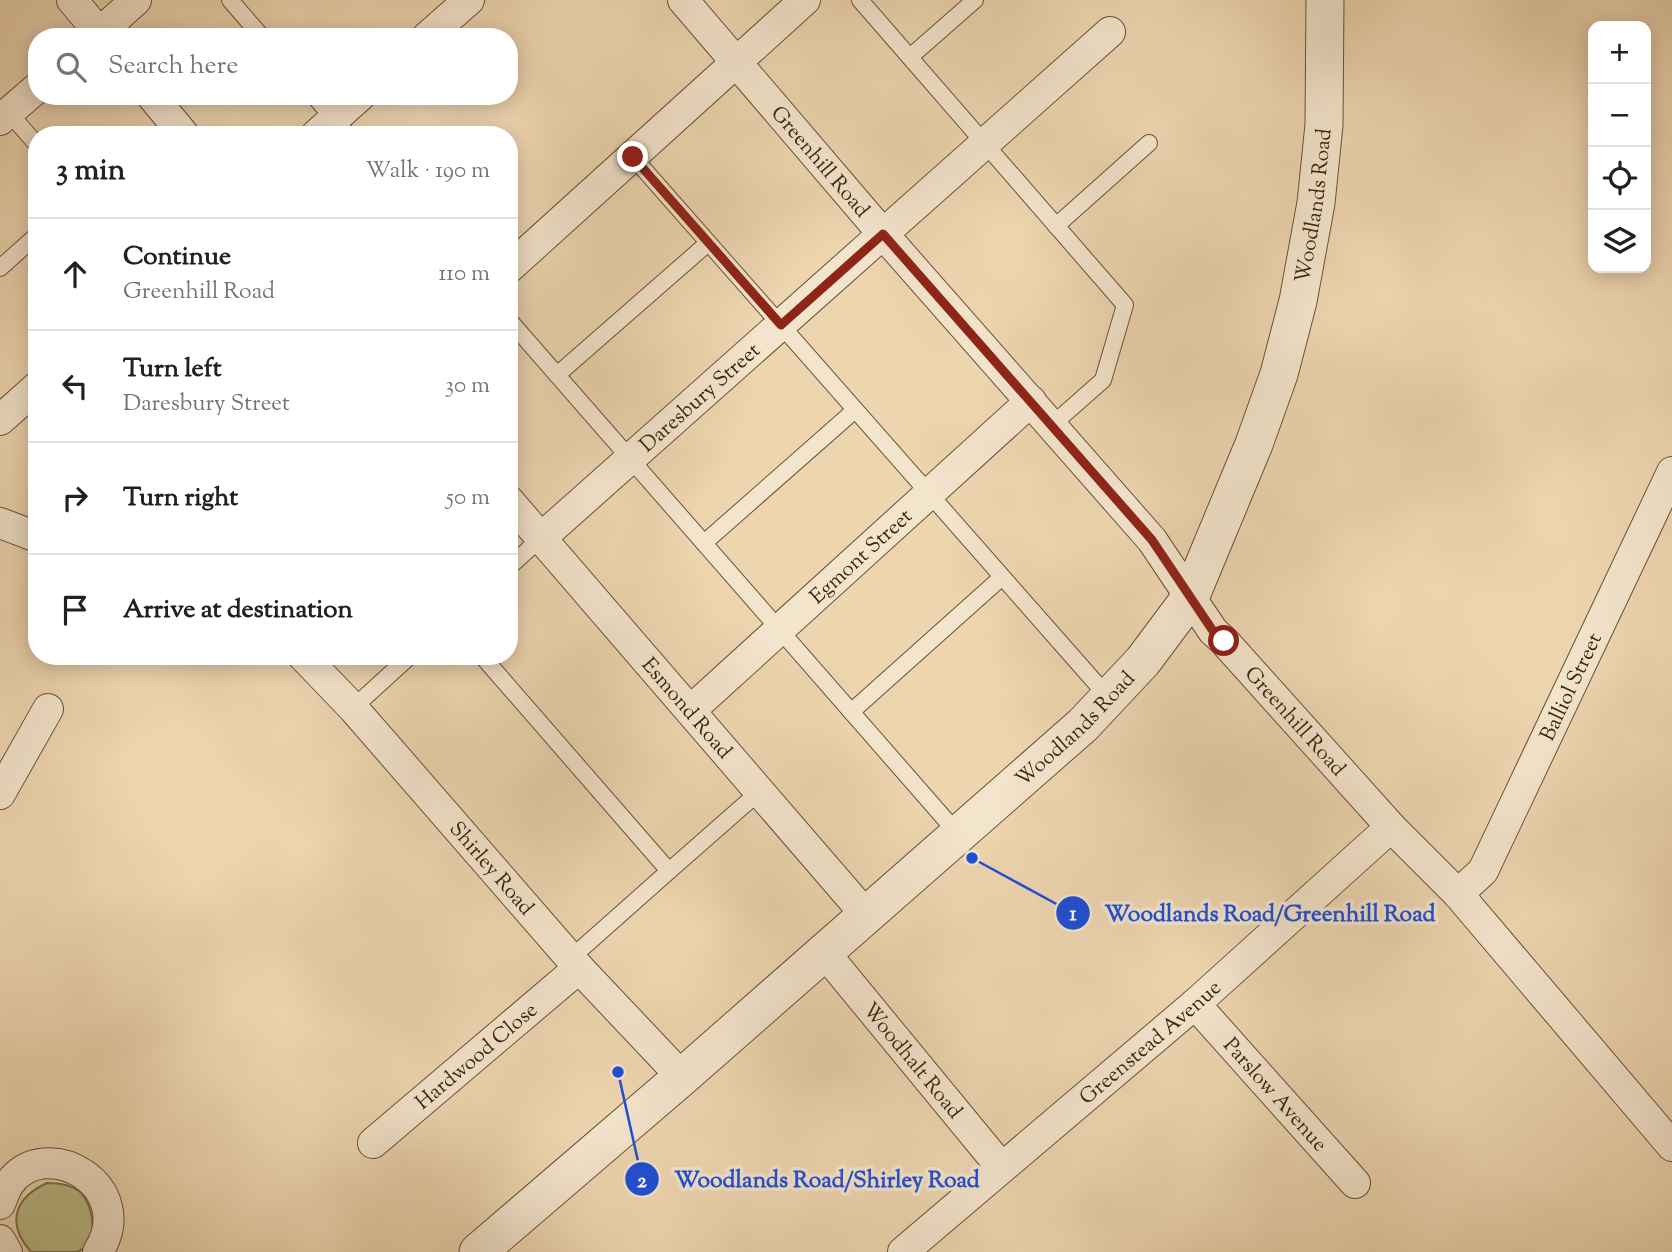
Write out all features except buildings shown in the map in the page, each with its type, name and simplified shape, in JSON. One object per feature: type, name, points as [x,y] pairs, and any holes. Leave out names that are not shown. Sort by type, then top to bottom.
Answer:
[{"type":"street","points":[[72,0],[94,28]]},
{"type":"street","points":[[106,28],[136,0]]},
{"type":"street","points":[[437,28],[469,0]]},
{"type":"street","name":"Greenhill Road","points":[[683,0],[883,234],[1152,540],[1213,631],[1391,827],[1458,894],[1672,1146]]},
{"type":"street","points":[[518,260],[805,0]]},
{"type":"street","name":"Woodlands Road","points":[[478,1252],[1083,725],[1169,629],[1190,598],[1254,444],[1279,374],[1298,301],[1309,251],[1324,125],[1325,0]]},
{"type":"street","name":"Daresbury Street","points":[[541,538],[1110,32]]},
{"type":"street","points":[[3,112],[28,94]]},
{"type":"street","points":[[159,105],[177,126]]},
{"type":"street","points":[[336,126],[353,105]]},
{"type":"street","name":"Egmont Street","points":[[691,710],[1031,401]]},
{"type":"street","name":"Balliol Street","points":[[1458,894],[1483,871],[1672,472]]},
{"type":"street","name":"Esmond Road","points":[[518,511],[866,915]]},
{"type":"street","points":[[0,523],[28,534]]},
{"type":"street","name":"Shirley Road","points":[[312,665],[353,708],[575,963],[682,1077]]},
{"type":"street","points":[[0,794],[48,709]]},
{"type":"street","name":"Greenstead Avenue","points":[[902,1252],[1195,1004],[1391,827]]},
{"type":"street","name":"Woodhalt Road","points":[[824,952],[1001,1167]]},
{"type":"street","name":"Hardwood Close","points":[[373,1143],[575,963]]},
{"type":"street","name":"Parslow Avenue","points":[[1195,1004],[1355,1183]]},
{"type":"street","points":[[3,1186],[34,1166],[48,1164],[63,1164],[88,1177],[105,1200],[108,1214],[108,1229],[98,1252]]},
{"type":"street","points":[[0,1241],[7,1252]]},
{"type":"lane","points":[[230,0],[254,28]]},
{"type":"lane","points":[[860,0],[1125,305],[1103,380],[1052,425]]},
{"type":"lane","points":[[910,57],[975,0]]},
{"type":"lane","points":[[319,105],[331,126]]},
{"type":"lane","points":[[3,112],[28,136]]},
{"type":"lane","points":[[1056,226],[1149,143]]},
{"type":"lane","points":[[633,157],[1109,698]]},
{"type":"lane","points":[[0,268],[28,243]]},
{"type":"lane","points":[[557,375],[708,243]]},
{"type":"lane","points":[[518,330],[958,834]]},
{"type":"lane","points":[[704,542],[855,410]]},
{"type":"lane","points":[[518,559],[541,538]]},
{"type":"lane","points":[[851,712],[1002,577]]},
{"type":"lane","points":[[353,708],[400,665]]},
{"type":"lane","points":[[490,665],[669,871]]},
{"type":"lane","points":[[575,963],[669,871],[760,791]]},
{"type":"green space","points":[[47,1183],[72,1187],[79,1191],[88,1205],[92,1233],[84,1248],[76,1252],[31,1252],[18,1232],[16,1222],[21,1204],[27,1196]]},
{"type":"place","name":"Woodlands Road/Greenhill Road","points":[[972,858]]},
{"type":"place","name":"Woodlands Road/Shirley Road","points":[[618,1072]]},
{"type":"route","points":[[633,157],[781,325],[883,234],[1152,540],[1213,631],[1224,641]]}]
